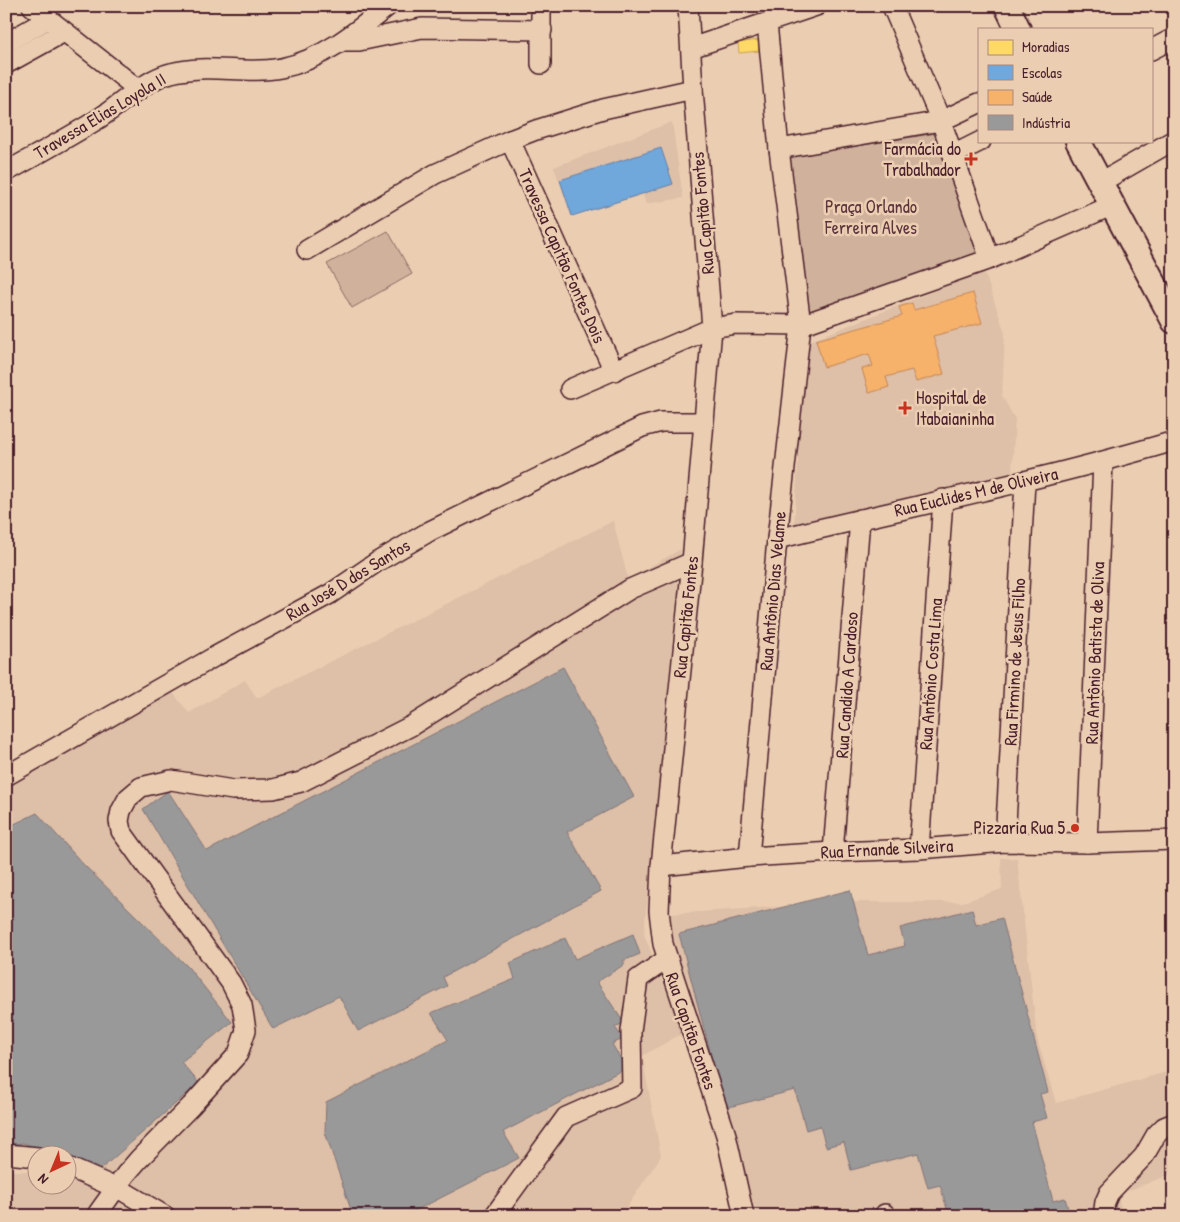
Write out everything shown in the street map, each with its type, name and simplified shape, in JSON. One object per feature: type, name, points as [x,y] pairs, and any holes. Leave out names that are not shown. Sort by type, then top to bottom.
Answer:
[{"type":"main road","points":[[1007,6],[1018,28]]},
{"type":"main road","points":[[1079,142],[1174,321]]},
{"type":"street","points":[[32,6],[139,90]]},
{"type":"street","name":"Travessa Elias Loyola II","points":[[6,172],[95,121],[155,80],[171,73],[205,68],[281,68],[304,61],[345,41],[388,6]]},
{"type":"street","points":[[541,6],[541,64]]},
{"type":"street","name":"Rua Capitão Fontes","points":[[688,6],[712,328],[692,562],[661,866],[659,911],[667,959],[726,1135],[744,1216]]},
{"type":"street","points":[[691,48],[816,6]]},
{"type":"street","points":[[892,6],[941,122],[990,259]]},
{"type":"street","points":[[6,43],[48,19]]},
{"type":"street","points":[[767,23],[779,149],[801,325]]},
{"type":"street","points":[[345,41],[359,41],[422,28],[542,30]]},
{"type":"street","points":[[6,64],[64,32]]},
{"type":"street","points":[[1152,49],[1174,38]]},
{"type":"street","points":[[307,250],[435,174],[510,140],[604,109],[693,90]]},
{"type":"street","points":[[779,149],[941,122],[978,104]]},
{"type":"street","name":"Travessa Capitão Fontes Dois","points":[[510,140],[614,371]]},
{"type":"street","points":[[1101,182],[1174,140]]},
{"type":"street","points":[[953,155],[979,142]]},
{"type":"street","points":[[570,389],[712,328],[736,324],[801,325],[990,259],[1113,205]]},
{"type":"street","name":"Rua Antônio Dias Velame","points":[[749,857],[777,539],[801,325]]},
{"type":"street","name":"Rua José D dos Santos","points":[[6,776],[214,657],[330,594],[377,562],[446,523],[642,427],[661,422],[703,422]]},
{"type":"street","name":"Rua Euclides M de Oliveira","points":[[777,539],[943,499],[1025,482],[1174,441]]},
{"type":"street","name":"Rua Antônio Batista de Oliva","points":[[1087,843],[1103,462]]},
{"type":"street","name":"Rua Firmino de Jesus Filho","points":[[1005,842],[1025,482]]},
{"type":"street","name":"Rua Antônio Costa Lima","points":[[920,849],[943,499]]},
{"type":"street","name":"Rua Candido A Cardoso","points":[[834,852],[860,519]]},
{"type":"street","points":[[98,1213],[139,1159],[238,1054],[246,1030],[242,1005],[232,983],[121,831],[120,812],[128,798],[141,787],[171,780],[233,790],[273,789],[301,782],[411,726],[625,592],[692,562]]},
{"type":"street","name":"Rua Ernande Silveira","points":[[661,866],[749,857],[920,849],[1005,842],[1087,843],[1174,840]]},
{"type":"street","points":[[494,1216],[566,1117],[632,1088],[631,1031],[638,979],[667,959]]},
{"type":"street","points":[[1104,1216],[1105,1202],[1109,1193],[1144,1156],[1156,1135],[1164,1127],[1174,1123]]},
{"type":"street","points":[[6,1154],[28,1156]]},
{"type":"street","points":[[78,1170],[116,1188],[165,1216]]},
{"type":"shaded area","points":[[672,122],[683,198],[646,204],[643,195],[571,216],[554,167]]},
{"type":"shaded area","name":"Hospital de Itabaianinha","points":[[984,271],[1005,333],[1002,396],[1015,419],[1012,473],[794,528],[805,343]]},
{"type":"shaded area","points":[[613,521],[628,579],[681,549],[644,934],[683,1033],[642,1056],[661,1156],[621,1216],[186,1216],[100,1170],[78,1162],[78,1144],[28,1144],[28,1146],[24,1145],[6,1148],[6,786],[170,689],[189,713],[245,680],[257,698]]},
{"type":"shaded area","points":[[1001,858],[1017,858],[1037,1038],[1056,1103],[1174,1070],[1174,1173],[1117,1195],[1124,1216],[752,1216],[678,968],[670,914],[846,902],[963,902],[1002,889]]},
{"type":"shaded area","points":[[6,1171],[28,1171],[28,1194],[78,1194],[78,1181],[99,1189],[142,1216],[6,1216]]},
{"type":"green space","name":"Praça Orlando Ferreira Alves","points":[[937,133],[979,257],[805,318],[789,157]]},
{"type":"green space","points":[[388,231],[412,274],[352,308],[327,264]]},
{"type":"building: Moradias","points":[[758,40],[759,51],[739,53],[738,43]]},
{"type":"building: Escolas","points":[[661,148],[673,184],[572,216],[560,180]]},
{"type":"building: Saúde","points":[[973,293],[982,323],[933,336],[944,374],[916,382],[912,370],[886,377],[889,387],[869,393],[862,369],[873,366],[869,354],[824,367],[816,340],[902,316],[899,307],[912,303],[914,310]]},
{"type":"building: Indústria","points":[[563,667],[634,797],[567,832],[601,891],[443,977],[447,986],[358,1031],[339,996],[273,1029],[143,809],[168,791],[207,851]]},
{"type":"building: Indústria","points":[[37,813],[83,864],[188,967],[232,1022],[181,1062],[199,1083],[101,1169],[78,1161],[78,1144],[28,1145],[23,1143],[6,1145],[6,828]]},
{"type":"building: Indústria","points":[[850,890],[868,955],[905,946],[900,928],[972,909],[976,925],[1002,918],[1048,1092],[1040,1094],[1047,1118],[1032,1122],[1053,1201],[1065,1198],[1070,1216],[949,1216],[940,1185],[928,1188],[918,1153],[851,1170],[844,1142],[826,1147],[820,1126],[806,1130],[795,1090],[725,1108],[679,934]]},
{"type":"building: Indústria","points":[[633,934],[640,954],[623,961],[625,964],[597,982],[624,1023],[615,1027],[623,1039],[612,1044],[626,1068],[503,1132],[519,1158],[405,1216],[353,1216],[325,1132],[326,1102],[448,1040],[431,1013],[515,979],[510,963],[565,938],[575,959]]},
{"type":"place","name":"Farmácia do Trabalhador","points":[[971,159]]},
{"type":"place","name":"Hospital de Itabaianinha","points":[[905,408]]},
{"type":"place","name":"Pizzaria Rua 5","points":[[1075,828]]}]
